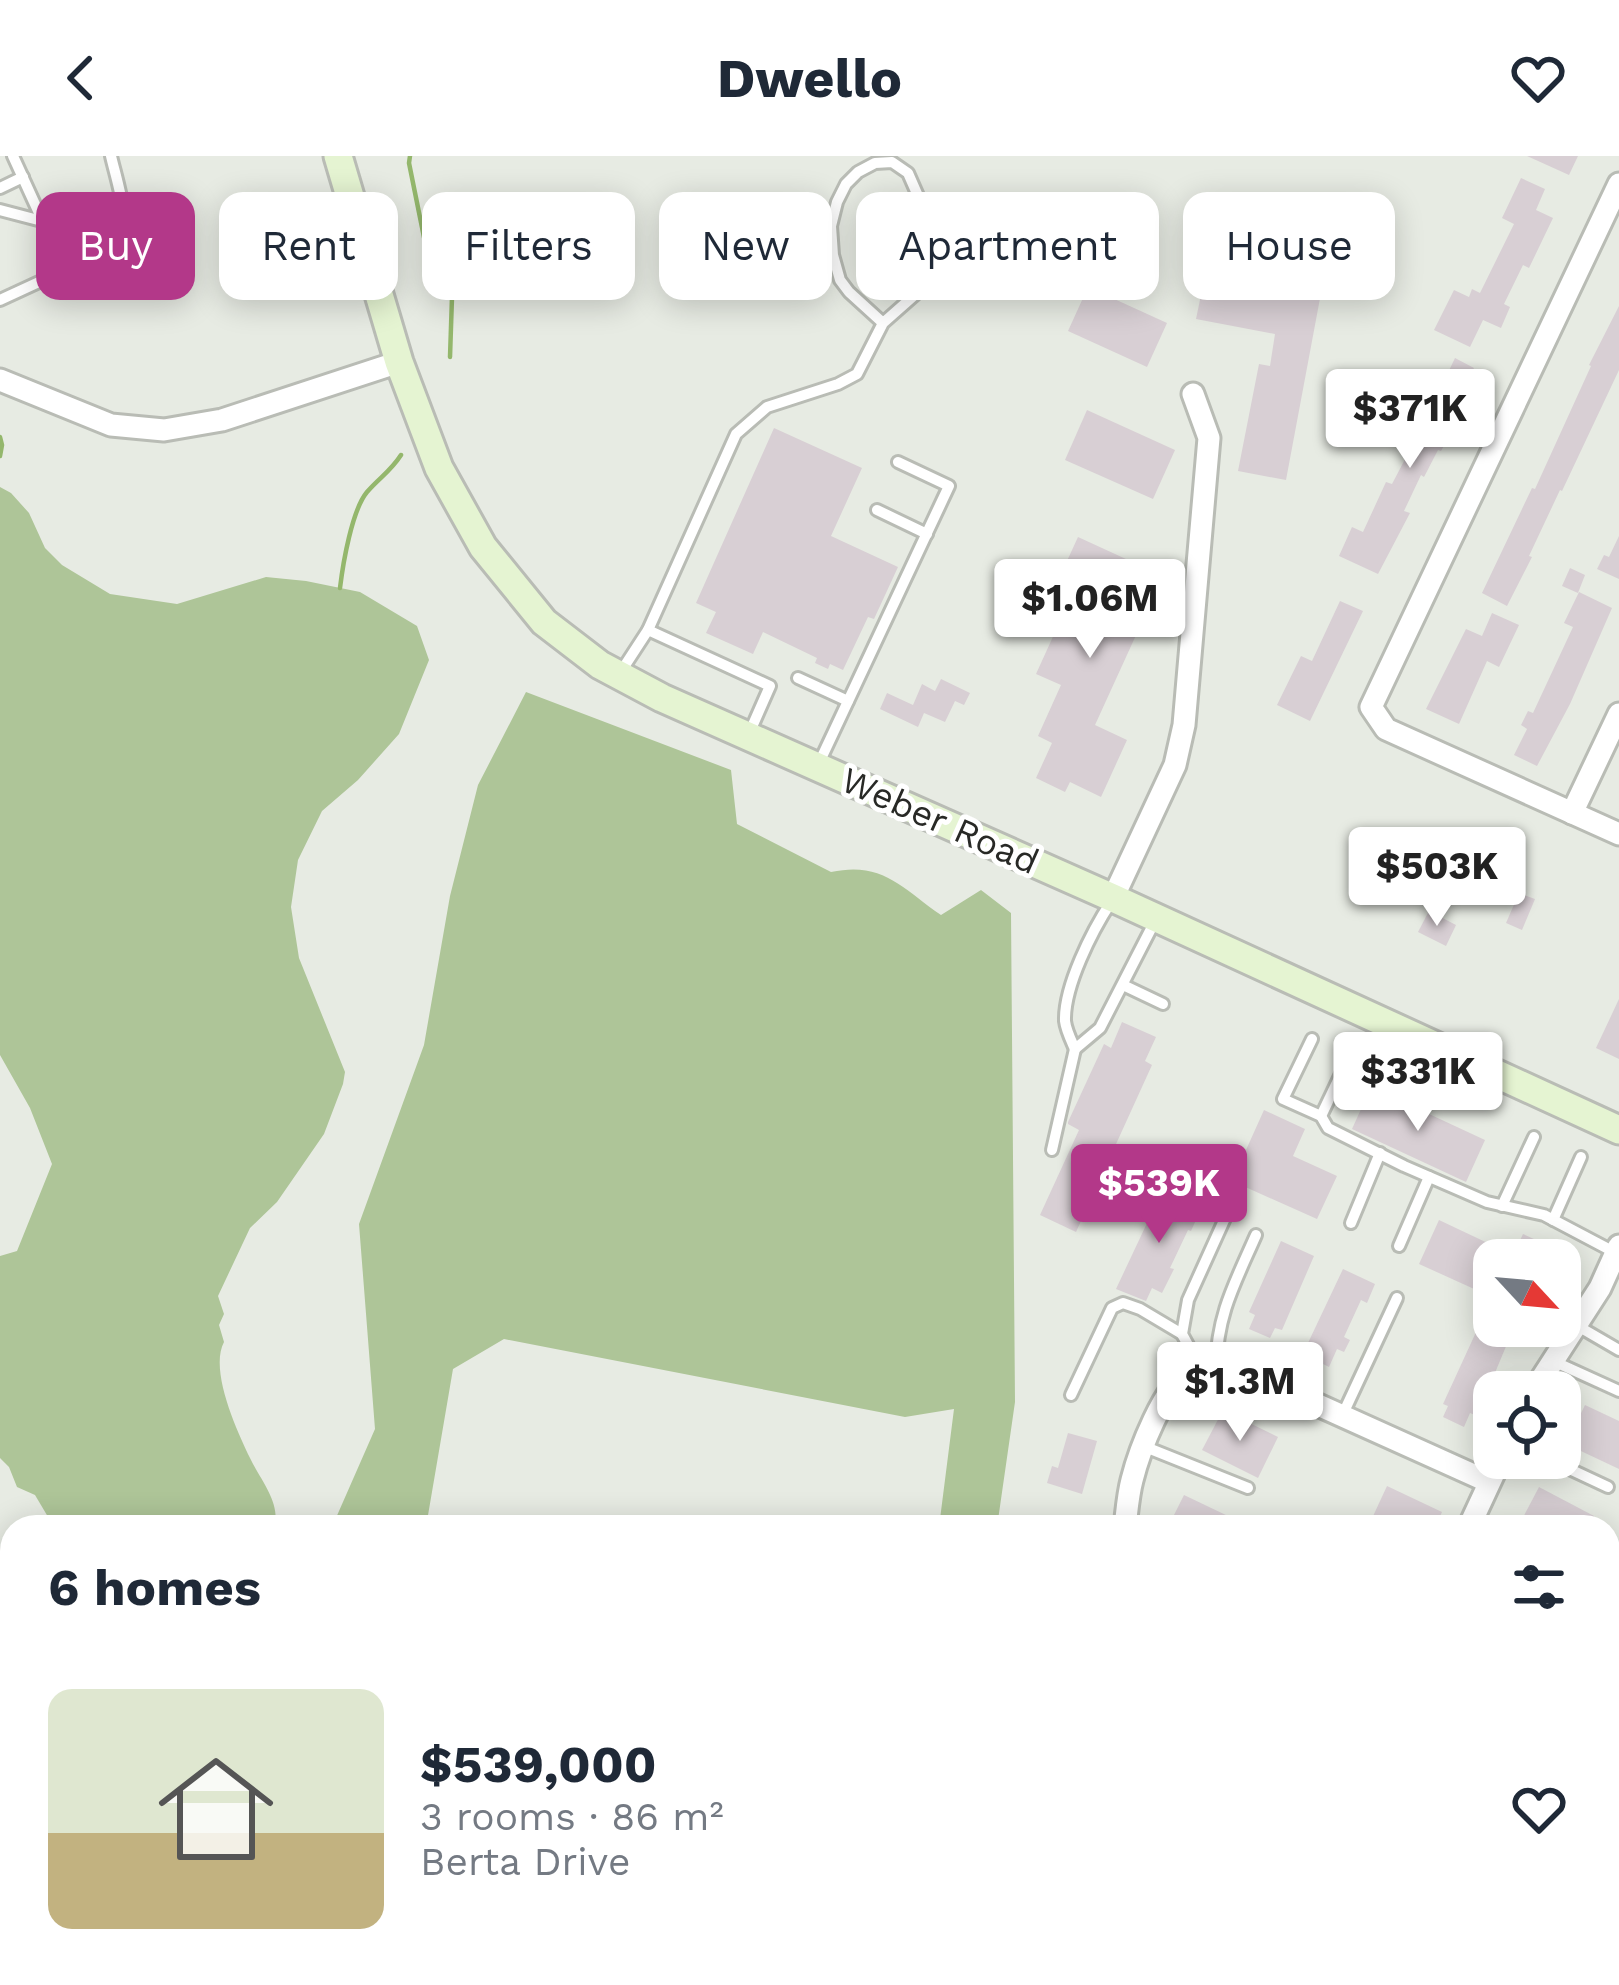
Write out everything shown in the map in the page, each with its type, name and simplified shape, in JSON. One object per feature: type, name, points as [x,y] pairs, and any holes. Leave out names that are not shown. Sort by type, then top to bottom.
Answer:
[{"type":"main road","name":"Weber Road","points":[[338,156],[399,362],[439,468],[483,547],[544,622],[600,665],[662,698],[1114,898],[1619,1130]]},
{"type":"street","points":[[1616,197],[1370,707],[1386,729],[1619,834]]},
{"type":"street","points":[[0,380],[111,425],[164,430],[222,419],[399,362]]},
{"type":"street","points":[[1114,898],[1174,765],[1184,724],[1209,438],[1193,394]]},
{"type":"street","points":[[1572,813],[1619,713]]},
{"type":"street","points":[[1581,1317],[1616,1258]]},
{"type":"street","points":[[1547,1371],[1562,1347]]},
{"type":"street","points":[[1126,1515],[1130,1484],[1167,1396],[1184,1375],[1208,1368],[1236,1368],[1489,1483]]},
{"type":"street","points":[[1474,1515],[1491,1479]]},
{"type":"lane","points":[[14,156],[36,207]]},
{"type":"lane","points":[[111,156],[119,192]]},
{"type":"lane","points":[[619,675],[648,630],[736,434],[767,407],[856,374],[883,323],[934,272],[938,253],[922,205],[908,173],[892,162],[875,163],[846,184],[831,226],[840,280],[883,323]]},
{"type":"lane","points":[[0,188],[23,177]]},
{"type":"lane","points":[[0,210],[36,219]]},
{"type":"lane","points":[[0,299],[36,283]]},
{"type":"lane","points":[[817,766],[949,486],[898,462]]},
{"type":"lane","points":[[877,510],[927,534]]},
{"type":"lane","points":[[648,630],[770,686],[748,736]]},
{"type":"lane","points":[[798,679],[848,701]]},
{"type":"lane","points":[[1052,1150],[1075,1048],[1065,1025],[1069,993],[1114,898]]},
{"type":"lane","points":[[1075,1048],[1100,1028],[1156,917]]},
{"type":"lane","points":[[1124,985],[1163,1004]]},
{"type":"lane","points":[[1312,1039],[1283,1099],[1321,1116],[1328,1128],[1429,1177],[1487,1202],[1552,1220],[1616,1258]]},
{"type":"lane","points":[[1321,1116],[1351,1053]]},
{"type":"lane","points":[[1502,1206],[1534,1137]]},
{"type":"lane","points":[[1351,1223],[1380,1153]]},
{"type":"lane","points":[[1552,1220],[1581,1157]]},
{"type":"lane","points":[[1399,1246],[1429,1177]]},
{"type":"lane","points":[[1182,1334],[1188,1300],[1226,1216]]},
{"type":"lane","points":[[1208,1368],[1225,1306],[1256,1234]]},
{"type":"lane","points":[[1342,1415],[1396,1298]]},
{"type":"lane","points":[[1071,1395],[1112,1308],[1123,1303],[1182,1334],[1208,1368]]},
{"type":"lane","points":[[1581,1328],[1619,1350]]},
{"type":"lane","points":[[1553,1361],[1619,1391]]},
{"type":"lane","points":[[1143,1446],[1248,1488]]},
{"type":"lane","points":[[1581,1474],[1608,1486]]},
{"type":"green space","points":[[0,487],[29,513],[45,548],[62,565],[110,594],[177,604],[266,577],[306,581],[360,592],[417,626],[429,660],[399,734],[322,811],[298,860],[291,907],[299,958],[345,1072],[343,1084],[324,1134],[277,1202],[250,1228],[218,1296],[224,1314],[219,1325],[224,1342],[222,1384],[275,1515],[47,1515],[35,1495],[17,1487],[0,1458],[0,1256],[17,1251],[52,1164],[30,1108],[0,1055]]},
{"type":"green space","points":[[526,692],[731,770],[737,824],[831,872],[878,873],[941,915],[981,890],[1011,913],[1015,1402],[999,1515],[941,1515],[954,1409],[905,1417],[504,1339],[453,1369],[428,1515],[337,1515],[375,1429],[359,1224],[424,1045],[450,896],[478,785]]},
{"type":"building","points":[[1527,156],[1578,156],[1569,175]]},
{"type":"building","points":[[1521,178],[1545,189],[1536,210],[1553,218],[1529,268],[1523,265],[1504,304],[1510,307],[1501,328],[1483,320],[1470,347],[1434,330],[1454,290],[1469,297],[1472,289],[1480,293],[1514,224],[1502,218]]},
{"type":"building","points":[[1082,300],[1117,300],[1167,323],[1147,367],[1068,331]]},
{"type":"building","points":[[1200,300],[1320,300],[1286,480],[1238,471],[1259,364],[1270,366],[1275,334],[1196,319]]},
{"type":"building","points":[[1619,306],[1619,370],[1507,606],[1482,593]]},
{"type":"building","points":[[1455,358],[1474,368],[1463,389],[1472,394],[1441,451],[1421,475],[1404,511],[1410,513],[1378,574],[1339,556],[1352,527],[1363,532],[1386,482],[1392,484],[1434,404],[1422,398],[1433,376],[1444,381]]},
{"type":"building","points":[[1087,410],[1175,450],[1153,499],[1065,460]]},
{"type":"building","points":[[774,428],[862,468],[831,536],[898,567],[843,670],[815,663],[817,658],[763,632],[753,654],[706,633],[716,612],[696,603]]},
{"type":"building","points":[[1619,536],[1619,579],[1597,569]]},
{"type":"building","points":[[1078,537],[1163,576],[1095,725],[1127,740],[1101,797],[1070,782],[1065,792],[1036,778],[1052,743],[1038,736],[1061,685],[1036,674],[1061,619],[1044,611]]},
{"type":"building","points":[[1570,568],[1585,575],[1578,593],[1562,586]]},
{"type":"building","points":[[1579,592],[1612,608],[1537,766],[1514,755],[1527,729],[1521,725],[1528,711],[1533,713],[1573,627],[1564,623]]},
{"type":"building","points":[[1340,601],[1363,611],[1310,721],[1277,705],[1301,656],[1312,661]]},
{"type":"building","points":[[1492,613],[1519,625],[1499,667],[1487,661],[1459,724],[1426,709],[1466,629],[1482,636]]},
{"type":"building","points":[[941,679],[970,693],[964,705],[955,701],[945,722],[924,713],[918,727],[880,709],[887,693],[913,705],[922,684],[935,691]]},
{"type":"building","points":[[1519,893],[1535,899],[1522,930],[1506,923]]},
{"type":"building","points":[[1429,911],[1456,925],[1446,946],[1418,932]]},
{"type":"building","points":[[1619,999],[1619,1059],[1596,1048]]},
{"type":"building","points":[[1122,1022],[1156,1037],[1145,1061],[1152,1065],[1076,1232],[1040,1215],[1079,1130],[1068,1122],[1104,1044],[1111,1048]]},
{"type":"building","points":[[1371,1087],[1485,1140],[1466,1182],[1352,1129]]},
{"type":"building","points":[[1264,1110],[1305,1129],[1293,1156],[1337,1176],[1317,1219],[1232,1181]]},
{"type":"building","points":[[1164,1187],[1191,1200],[1188,1206],[1200,1211],[1162,1293],[1152,1288],[1146,1301],[1116,1289]]},
{"type":"building","points":[[1439,1220],[1479,1239],[1473,1239],[1473,1288],[1419,1264]]},
{"type":"building","points":[[1281,1241],[1314,1256],[1282,1330],[1275,1328],[1270,1338],[1249,1329],[1255,1315],[1249,1312]]},
{"type":"building","points":[[1343,1269],[1375,1284],[1367,1303],[1361,1300],[1344,1337],[1350,1340],[1344,1352],[1337,1349],[1329,1367],[1309,1357],[1314,1346],[1308,1343]]},
{"type":"building","points":[[1473,1339],[1473,1347],[1506,1347],[1496,1371],[1473,1371],[1473,1414],[1464,1427],[1443,1417],[1448,1406],[1443,1404]]},
{"type":"building","points":[[1585,1405],[1619,1421],[1619,1469],[1581,1451]]},
{"type":"building","points":[[1223,1410],[1278,1437],[1258,1478],[1202,1450]]},
{"type":"building","points":[[1068,1433],[1097,1441],[1082,1494],[1047,1483],[1052,1466],[1058,1468]]},
{"type":"building","points":[[1387,1486],[1442,1512],[1441,1515],[1374,1515]]},
{"type":"building","points":[[1539,1487],[1592,1515],[1524,1515]]},
{"type":"building","points":[[1184,1495],[1226,1515],[1174,1515]]},
{"type":"waterway","points":[[410,156],[429,262],[452,297],[450,357]]},
{"type":"waterway","points":[[0,437],[0,456]]},
{"type":"waterway","points":[[340,588],[349,537],[362,500],[401,455]]}]
